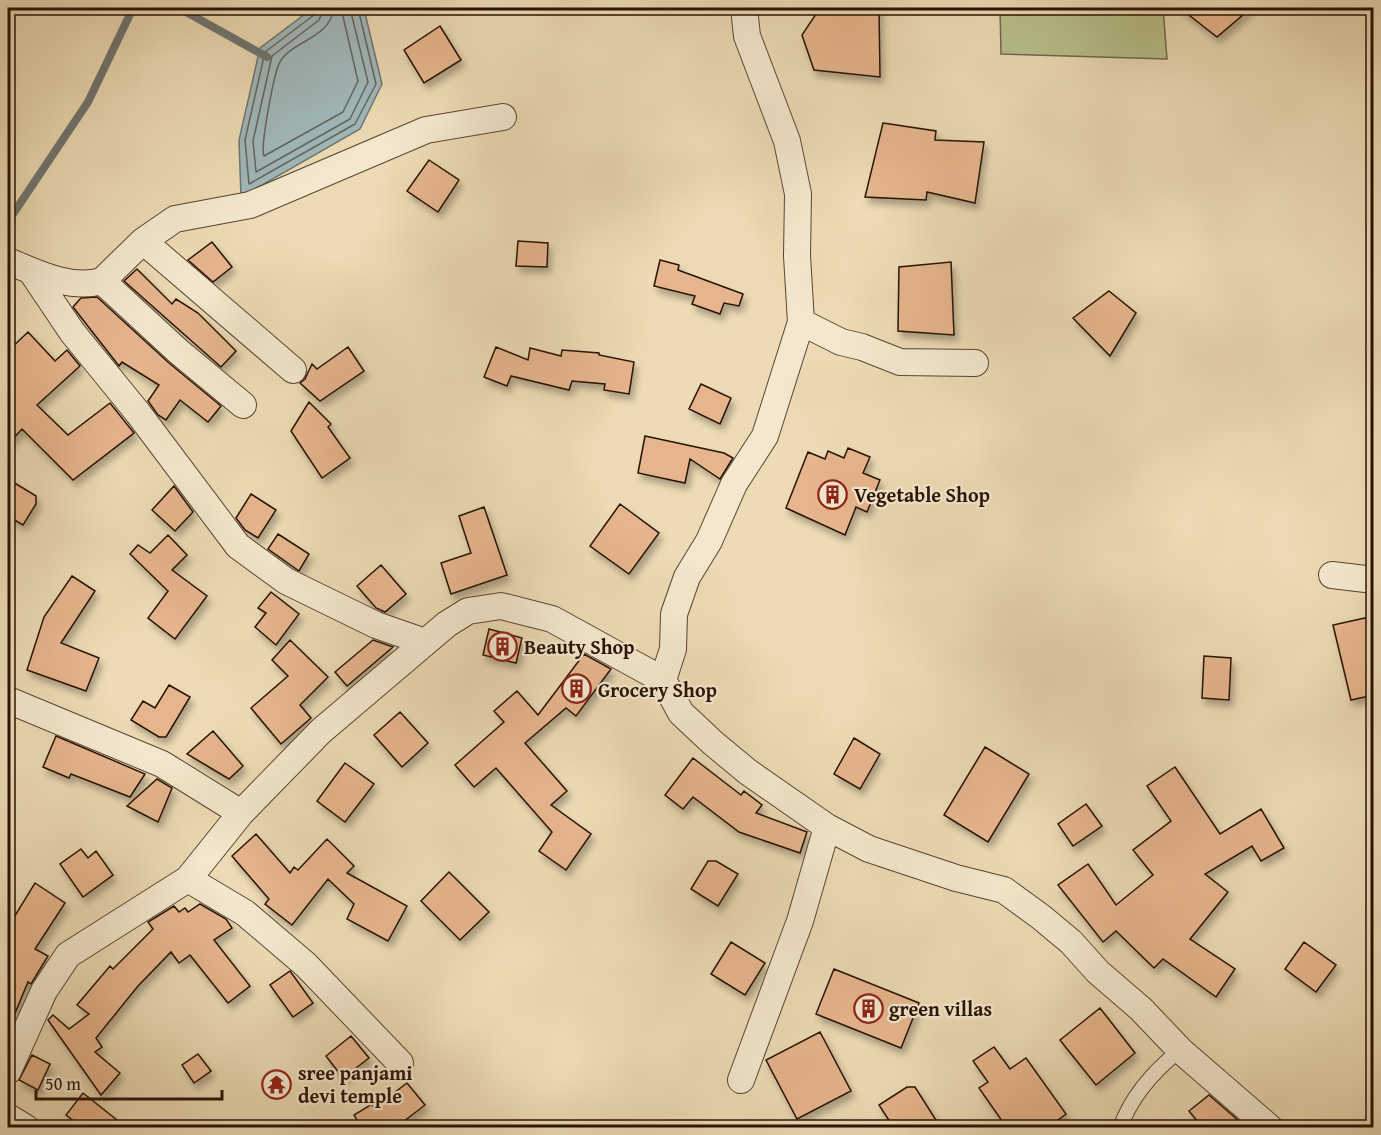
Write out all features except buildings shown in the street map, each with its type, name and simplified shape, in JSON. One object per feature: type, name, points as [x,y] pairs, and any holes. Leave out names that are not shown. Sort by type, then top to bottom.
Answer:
[{"type":"street","points":[[663,680],[673,649],[674,614],[687,577],[709,541],[734,483],[765,436],[801,322],[797,256],[798,194],[787,141],[747,36],[744,8]]},
{"type":"street","points":[[8,261],[70,284],[91,284],[102,281],[144,241],[175,219],[250,205],[426,130],[503,117]]},
{"type":"street","points":[[144,241],[293,370]]},
{"type":"street","points":[[32,271],[72,332],[138,413],[238,546],[286,581],[376,625],[425,642]]},
{"type":"street","points":[[102,281],[179,352],[243,405]]},
{"type":"street","points":[[801,322],[841,342],[862,347],[900,362],[975,363]]},
{"type":"street","points":[[1332,575],[1374,580]]},
{"type":"street","points":[[8,1071],[44,991],[68,956],[188,879],[241,813],[321,731],[425,642],[468,611],[501,606],[552,619],[663,680],[681,713],[712,743],[748,772],[826,827],[869,849],[956,878],[1004,891],[1071,942],[1180,1050],[1270,1128]]},
{"type":"street","points":[[8,700],[162,764],[241,813]]},
{"type":"street","points":[[741,1080],[800,921],[826,827]]},
{"type":"street","points":[[188,879],[246,913],[306,965],[400,1063]]},
{"type":"street","points":[[8,1117],[26,1128]]},
{"type":"lane","points":[[1120,1128],[1125,1114],[1144,1086],[1180,1050]]},
{"type":"green space","points":[[1000,8],[1163,8],[1167,59],[1001,54]]},
{"type":"water","points":[[313,8],[364,9],[382,84],[360,129],[241,197],[239,140],[260,48]]},
{"type":"waterway","points":[[11,217],[88,102],[133,8]]},
{"type":"waterway","points":[[179,8],[267,57]]},
{"type":"place","name":"Vegetable Shop","points":[[833,494]]},
{"type":"place","name":"Beauty Shop","points":[[503,646]]},
{"type":"place","name":"Grocery Shop","points":[[577,689]]},
{"type":"place","name":"green villas","points":[[868,1008]]},
{"type":"place","name":"sree panjami devi temple","points":[[277,1084]]}]
